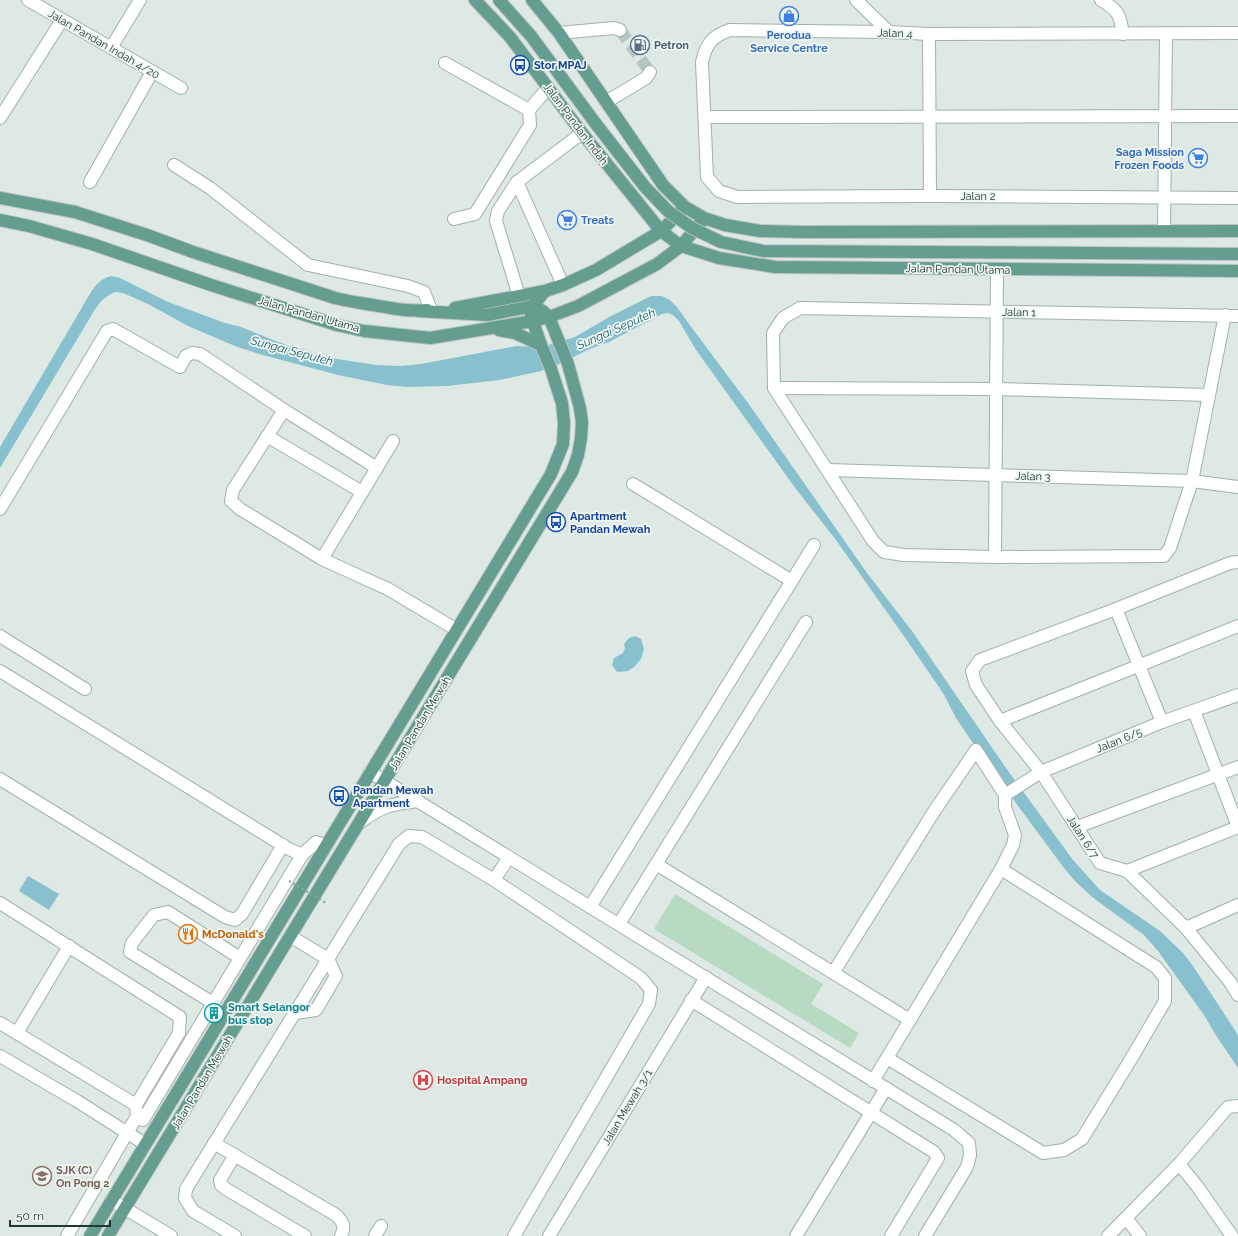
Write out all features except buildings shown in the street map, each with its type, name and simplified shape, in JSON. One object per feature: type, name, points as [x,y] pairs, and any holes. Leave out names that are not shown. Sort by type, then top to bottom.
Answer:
[{"type":"main road","name":"Jalan Pandan Indah","points":[[475,0],[510,37],[582,133],[628,192],[661,231]]},
{"type":"main road","points":[[499,0],[531,36],[596,124],[645,186],[668,211],[692,228],[721,242],[763,251],[1238,254]]},
{"type":"main road","points":[[532,0],[559,33],[663,185],[685,207],[704,218],[725,225],[760,231],[803,232],[1238,231]]},
{"type":"main road","points":[[628,192],[640,194],[646,192],[651,187],[653,182],[654,172]]},
{"type":"main road","name":"Jalan Pandan Utama","points":[[0,198],[74,212],[349,302],[392,309],[425,311],[458,308],[545,291],[563,285],[596,270],[661,231],[685,207]]},
{"type":"main road","name":"Jalan Pandan Utama","points":[[0,220],[30,226],[92,244],[211,285],[337,325],[364,330],[430,338],[533,321],[549,317],[578,306],[657,264],[681,246],[704,218]]},
{"type":"main road","name":"Jalan Pandan Utama","points":[[661,231],[681,246],[719,258],[756,265],[793,267],[1238,271]]},
{"type":"main road","points":[[756,265],[749,261],[742,245],[750,234],[760,231]]},
{"type":"main road","points":[[533,321],[531,316],[534,306],[545,291]]},
{"type":"main road","points":[[425,311],[487,315],[534,306],[549,317]]},
{"type":"main road","points":[[558,338],[560,326],[565,316],[568,312],[578,306]]},
{"type":"main road","name":"Jalan Pandan Mewah","points":[[108,1236],[572,472],[578,455],[582,422],[580,408],[568,364],[549,317]]},
{"type":"main road","name":"Jalan Pandan Mewah","points":[[90,1236],[551,474],[563,444],[564,423],[562,403],[533,321]]},
{"type":"main road","points":[[494,328],[541,344]]},
{"type":"street","name":"Jalan Pandan Indah 4/20","points":[[28,0],[181,88]]},
{"type":"street","points":[[111,48],[140,0]]},
{"type":"street","points":[[856,0],[889,32]]},
{"type":"street","points":[[1101,0],[1110,5],[1117,12],[1121,19],[1123,34]]},
{"type":"street","points":[[0,118],[62,20]]},
{"type":"street","points":[[559,33],[614,28],[620,30]]},
{"type":"street","name":"Jalan 4","points":[[719,191],[707,177],[702,62],[704,52],[710,41],[719,34],[730,30],[929,34],[1238,33]]},
{"type":"street","points":[[929,34],[930,196]]},
{"type":"street","points":[[1164,231],[1166,34]]},
{"type":"street","points":[[445,62],[529,110]]},
{"type":"street","points":[[90,182],[152,72]]},
{"type":"street","points":[[606,102],[646,78],[650,72]]},
{"type":"street","points":[[454,219],[475,214],[530,125],[529,110],[548,88]]},
{"type":"street","points":[[705,116],[1238,116]]},
{"type":"street","points":[[519,296],[496,221],[498,211],[517,182],[582,133]]},
{"type":"street","points":[[174,165],[210,188],[308,265],[408,286],[424,292],[425,311]]},
{"type":"street","points":[[517,182],[563,285]]},
{"type":"street","name":"Jalan 2","points":[[719,191],[737,197],[930,196],[1238,198]]},
{"type":"street","points":[[995,557],[997,269]]},
{"type":"street","name":"Jalan 1","points":[[774,388],[773,333],[783,318],[800,308],[1238,316]]},
{"type":"street","points":[[774,388],[873,541],[884,552],[904,556],[1164,556],[1170,548],[1192,481],[1225,315]]},
{"type":"street","points":[[0,509],[107,331],[113,329],[180,367],[186,356],[192,353],[200,354],[284,410],[377,468]]},
{"type":"street","points":[[774,388],[996,390],[1208,395]]},
{"type":"street","points":[[284,410],[233,490],[232,501],[240,509],[322,559],[357,575],[384,596],[455,633]]},
{"type":"street","points":[[268,436],[362,492]]},
{"type":"street","points":[[322,559],[393,441]]},
{"type":"street","name":"Jalan 3","points":[[828,470],[1192,481],[1238,487]]},
{"type":"street","points":[[633,484],[792,581]]},
{"type":"street","points":[[590,907],[814,545]]},
{"type":"street","points":[[1162,722],[1116,609],[1230,563],[1238,562]]},
{"type":"street","name":"Jalan 6/7","points":[[1116,609],[980,660],[972,671],[976,685],[1000,721],[1041,772],[1100,863],[1127,871],[1186,928],[1234,980],[1238,995]]},
{"type":"street","points":[[619,924],[806,622]]},
{"type":"street","points":[[1000,721],[1238,626]]},
{"type":"street","points":[[0,636],[85,689]]},
{"type":"street","points":[[0,671],[283,845],[302,855]]},
{"type":"street","name":"Jalan 6/5","points":[[1005,795],[1041,772],[1162,722],[1238,694]]},
{"type":"street","points":[[1127,871],[1238,827],[1194,711]]},
{"type":"street","points":[[833,974],[935,810],[976,750],[1005,795],[1006,806],[1015,835],[1014,845],[873,1081]]},
{"type":"street","points":[[1077,827],[1238,767]]},
{"type":"street","points":[[370,772],[954,1130],[969,1142],[970,1155],[967,1167],[924,1236]]},
{"type":"street","points":[[0,779],[224,917],[235,920],[242,914],[283,845]]},
{"type":"street","points":[[359,823],[382,808],[393,804],[418,801]]},
{"type":"street","points":[[235,1236],[193,1211],[185,1198],[186,1189],[399,844],[409,836],[422,837],[494,880],[641,978],[651,990],[649,1004],[514,1236]]},
{"type":"street","points":[[67,1236],[139,1114],[213,1003],[302,855],[316,842],[326,846]]},
{"type":"street","points":[[494,880],[509,857]]},
{"type":"street","points":[[656,864],[910,1020]]},
{"type":"street","points":[[887,1058],[1043,1153],[1064,1150],[1082,1139],[1131,1059],[1165,1001],[1165,978],[1156,967],[1001,869]]},
{"type":"street","points":[[0,903],[180,1017],[179,1033],[139,1114]]},
{"type":"street","points":[[1186,928],[1238,905]]},
{"type":"street","points":[[213,1003],[130,952],[132,942],[154,915],[168,912],[240,958]]},
{"type":"street","points":[[260,924],[273,933]]},
{"type":"street","points":[[290,936],[328,959]]},
{"type":"street","points":[[17,1033],[69,946]]},
{"type":"street","name":"Jalan Mewah 3/1","points":[[549,1236],[706,977]]},
{"type":"street","points":[[691,1000],[934,1152],[938,1158],[891,1236]]},
{"type":"street","points":[[0,1024],[17,1033],[139,1114],[155,1128]]},
{"type":"street","points":[[0,1056],[77,1101],[145,1144]]},
{"type":"street","points":[[796,1236],[886,1088]]},
{"type":"street","points":[[1108,1236],[1179,1164],[1228,1107],[1238,1106]]},
{"type":"street","points":[[214,1143],[336,1215],[342,1222],[344,1229],[341,1236]]},
{"type":"street","points":[[235,1155],[220,1180],[221,1185],[305,1236]]},
{"type":"street","points":[[1179,1164],[1197,1186],[1232,1236]]},
{"type":"street","points":[[111,1200],[171,1236]]},
{"type":"street","points":[[1126,1218],[1140,1236]]},
{"type":"path","points":[[289,881],[326,903]]},
{"type":"green space","points":[[675,894],[823,984],[811,1004],[859,1033],[850,1048],[654,929]]},
{"type":"water","name":"Sungai Seputeh","points":[[111,276],[120,278],[168,302],[225,323],[241,327],[278,342],[331,358],[376,365],[400,366],[421,364],[516,346],[537,347],[548,345],[575,337],[611,316],[651,296],[662,296],[670,300],[677,307],[748,403],[867,573],[912,631],[1006,768],[1073,860],[1100,890],[1160,931],[1183,953],[1193,966],[1238,1035],[1238,1068],[1204,1015],[1158,951],[1144,935],[1092,897],[1064,868],[990,768],[956,718],[943,693],[836,540],[796,489],[696,350],[679,321],[673,315],[668,313],[662,314],[609,342],[541,371],[500,380],[447,386],[407,387],[387,385],[338,375],[259,354],[235,346],[188,326],[148,304],[123,293],[115,292],[101,301],[94,311],[0,468],[0,447],[91,292],[99,282]]},
{"type":"water","points":[[635,636],[641,639],[644,649],[641,659],[628,671],[617,672],[612,665],[614,658],[623,653],[625,648],[624,644],[629,638]]},
{"type":"water","points":[[28,876],[59,894],[49,910],[19,891]]},
{"type":"tunnel","points":[[620,30],[650,72]]},
{"type":"place","name":"Perodua Service Centre","points":[[789,16]]},
{"type":"place","name":"Petron","points":[[640,45]]},
{"type":"place","name":"Stor MPAJ","points":[[520,65]]},
{"type":"place","name":"Saga Mission Frozen Foods","points":[[1198,158]]},
{"type":"place","name":"Treats","points":[[567,220]]},
{"type":"place","name":"Apartment Pandan Mewah","points":[[556,522]]},
{"type":"place","name":"Pandan Mewah Apartment","points":[[339,796]]},
{"type":"place","name":"McDonald's","points":[[188,934]]},
{"type":"place","name":"Smart Selangor bus stop","points":[[214,1013]]},
{"type":"place","name":"Hospital Ampang","points":[[423,1080]]},
{"type":"place","name":"SJK (C) On Pong 2","points":[[42,1176]]}]
